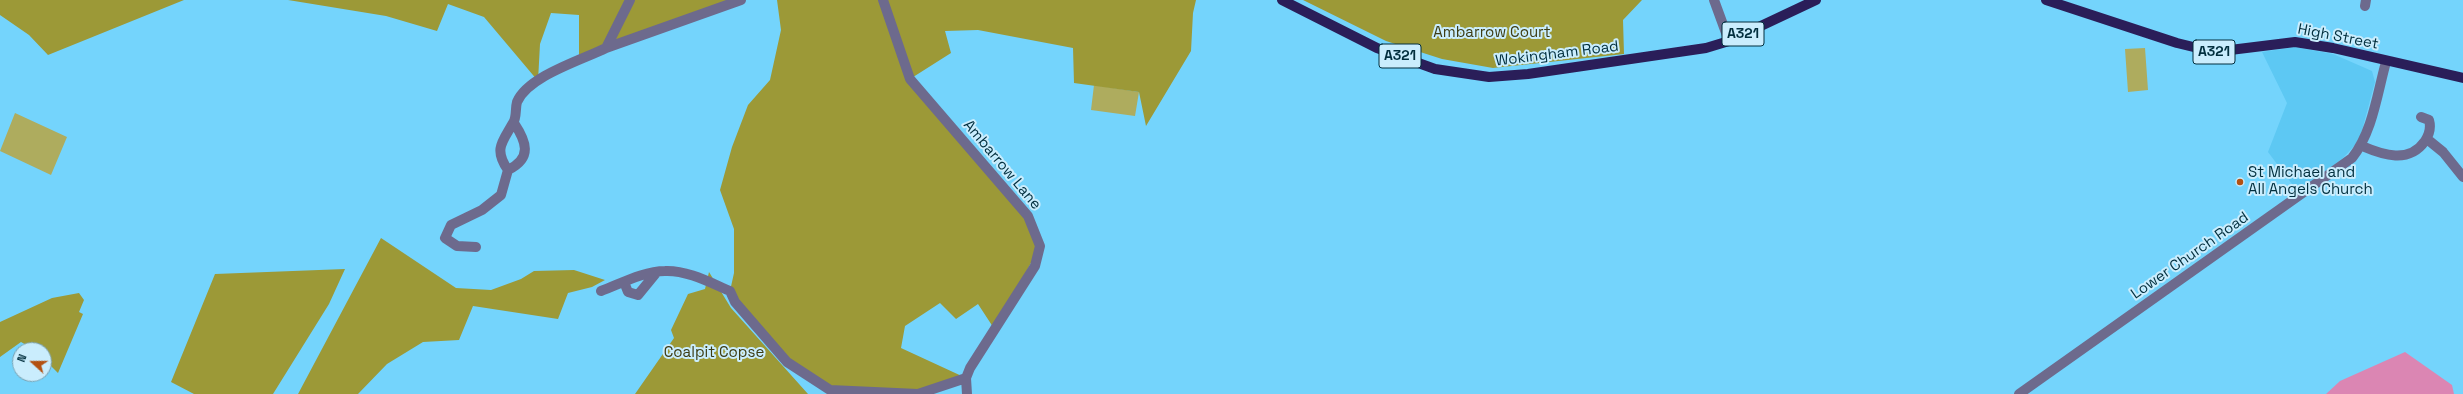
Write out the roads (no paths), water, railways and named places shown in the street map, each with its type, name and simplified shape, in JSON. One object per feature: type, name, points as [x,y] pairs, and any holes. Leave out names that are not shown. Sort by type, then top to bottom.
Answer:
[{"type":"main road","name":"Wokingham Road","points":[[1282,0],[1377,48],[1435,69],[1489,77],[1672,54],[1706,48],[1729,41],[1816,0]]},
{"type":"main road","name":"High Street","points":[[2046,0],[2177,43],[2214,52],[2295,42],[2333,48],[2386,62],[2463,78]]},
{"type":"street","points":[[606,48],[630,0]]},
{"type":"street","points":[[508,170],[503,163],[500,149],[504,136],[514,123],[517,102],[525,91],[550,73],[606,48],[740,0]]},
{"type":"street","name":"Ambarrow Lane","points":[[883,0],[910,79],[1028,216],[1040,246],[1035,266],[970,368],[966,378]]},
{"type":"street","points":[[1714,0],[1729,41]]},
{"type":"street","name":"Lower Church Road","points":[[2019,394],[2311,189],[2352,158],[2362,146],[2372,118],[2386,62]]},
{"type":"street","points":[[2362,146],[2382,153],[2405,156],[2413,153],[2427,139],[2431,126],[2429,120],[2421,117]]},
{"type":"street","points":[[476,247],[456,246],[445,238],[451,225],[482,210],[501,195],[508,170],[516,166],[523,157],[525,140],[514,123]]},
{"type":"street","points":[[2427,139],[2444,152],[2463,177]]},
{"type":"street","points":[[600,291],[624,282],[666,271],[698,278],[730,292],[735,302],[787,362],[830,390],[918,394],[966,378],[967,394]]},
{"type":"street","points":[[624,282],[628,292],[638,296],[656,273]]},
{"type":"place","name":"St Michael and All Angels Church","points":[[2240,182]]},
{"type":"park label","name":"Ambarrow Court","points":[[1492,33]]},
{"type":"park label","name":"Coalpit Copse","points":[[714,353]]}]
